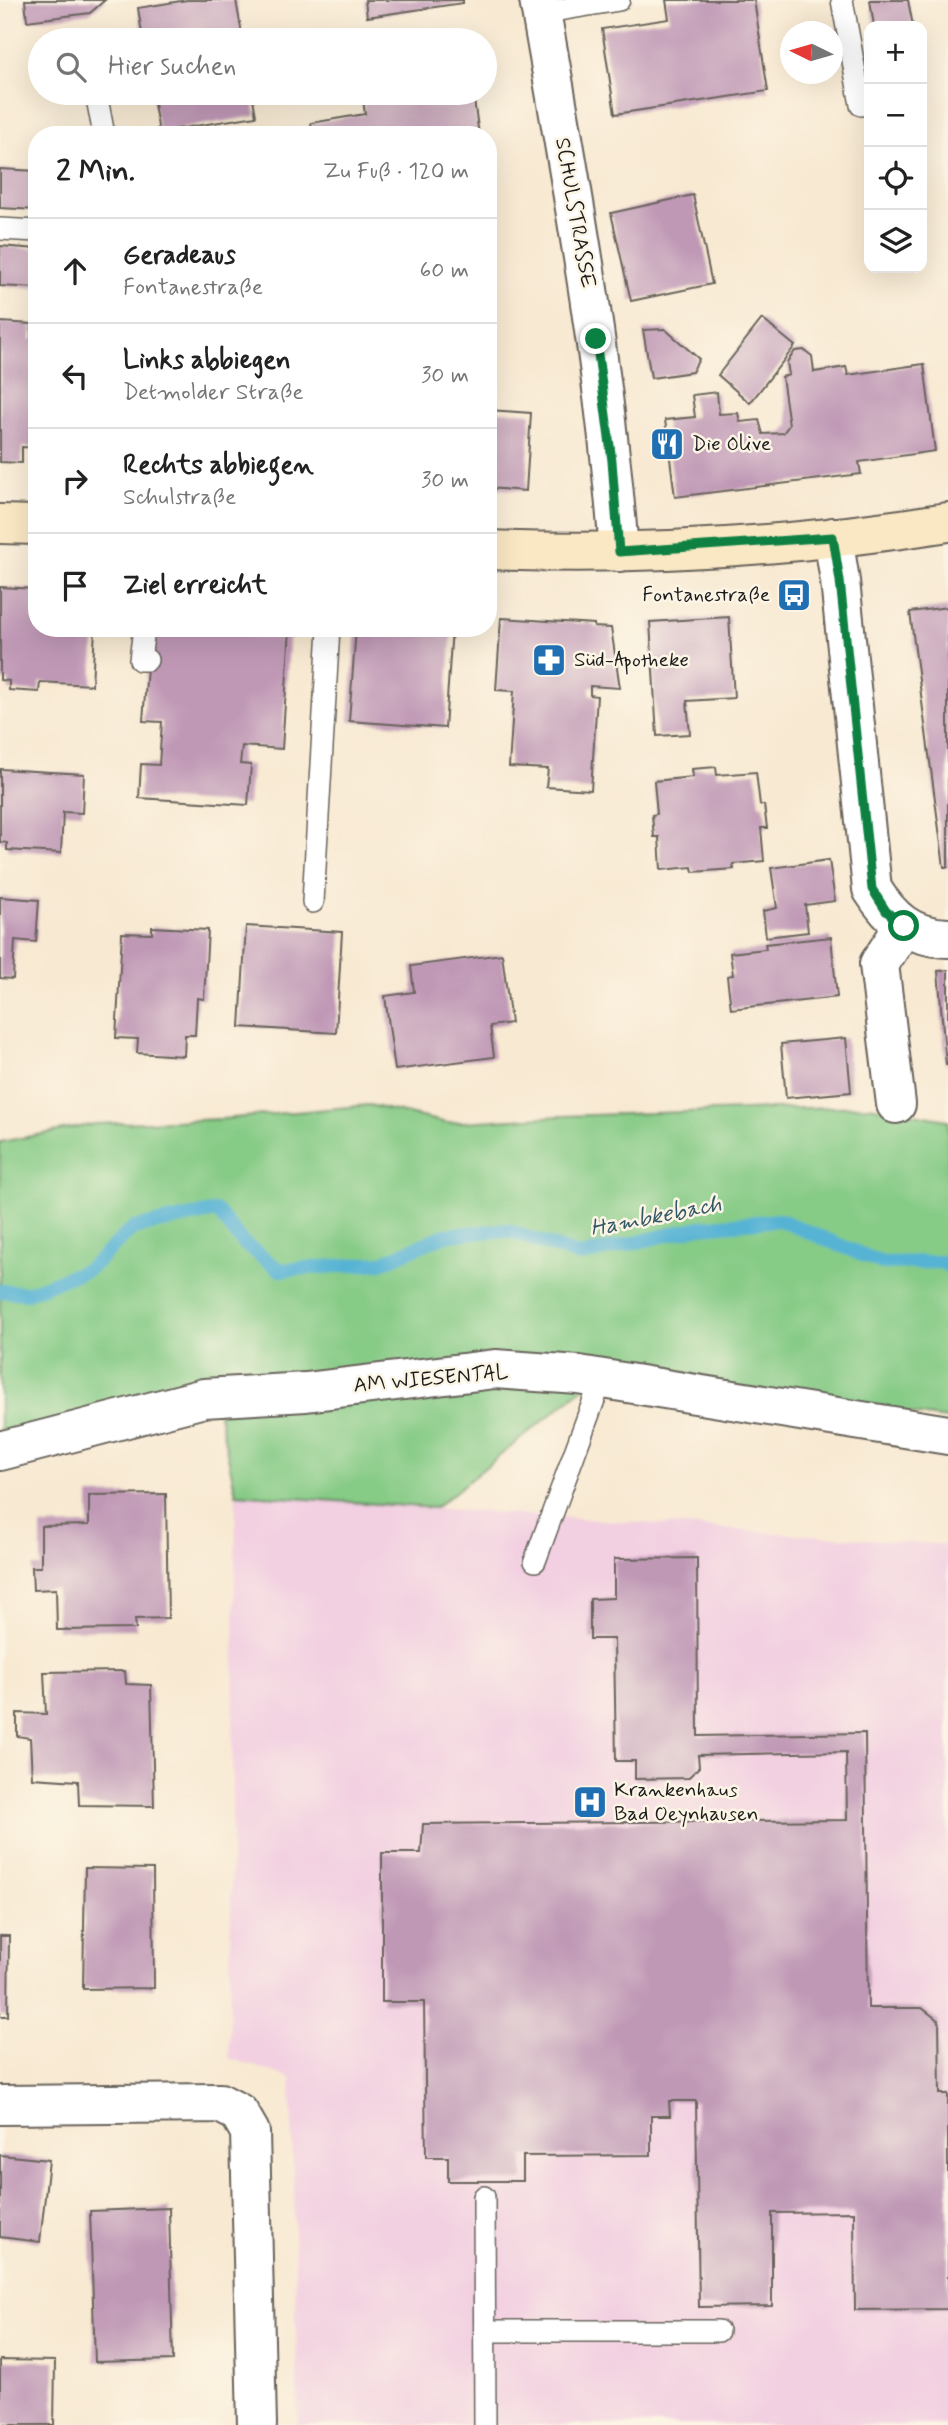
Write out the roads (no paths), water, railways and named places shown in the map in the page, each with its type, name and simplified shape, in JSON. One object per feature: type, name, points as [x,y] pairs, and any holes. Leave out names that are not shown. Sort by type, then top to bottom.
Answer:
[{"type":"main road","points":[[497,550],[619,552],[833,537],[948,522]]},
{"type":"main road","points":[[0,524],[28,525]]},
{"type":"street","name":"SCHULSTRASSE","points":[[540,6],[596,339],[612,461],[619,552]]},
{"type":"street","points":[[833,537],[840,581],[872,889],[886,911],[904,926],[929,937],[948,938]]},
{"type":"street","points":[[896,1104],[879,964],[904,926]]},
{"type":"street","name":"AM WIESENTAL","points":[[0,1451],[204,1398],[306,1392],[495,1369],[602,1378],[948,1435]]},
{"type":"street","points":[[0,2105],[220,2103],[239,2113],[250,2132],[257,2425]]},
{"type":"lane","points":[[540,6],[619,0]]},
{"type":"lane","points":[[842,0],[861,105]]},
{"type":"lane","points":[[98,105],[102,126]]},
{"type":"lane","points":[[0,229],[28,231]]},
{"type":"lane","points":[[143,637],[140,660],[147,660]]},
{"type":"lane","points":[[313,902],[328,637]]},
{"type":"lane","points":[[535,1561],[602,1378]]},
{"type":"lane","points":[[484,2197],[485,2425]]},
{"type":"lane","points":[[485,2331],[718,2331]]},
{"type":"waterway","name":"Hambkebach","points":[[0,1291],[27,1293],[89,1269],[133,1228],[217,1211],[243,1243],[280,1270],[381,1263],[445,1235],[507,1230],[580,1256],[700,1227],[780,1220],[882,1263],[941,1262],[948,1266]]},
{"type":"place","name":"Die Olive","points":[[667,444]]},
{"type":"place","name":"Fontanestraße","points":[[794,595]]},
{"type":"place","name":"Süd-Apotheke","points":[[549,660]]},
{"type":"place","name":"Krankenhaus Bad Oeynhausen","points":[[590,1802]]}]
